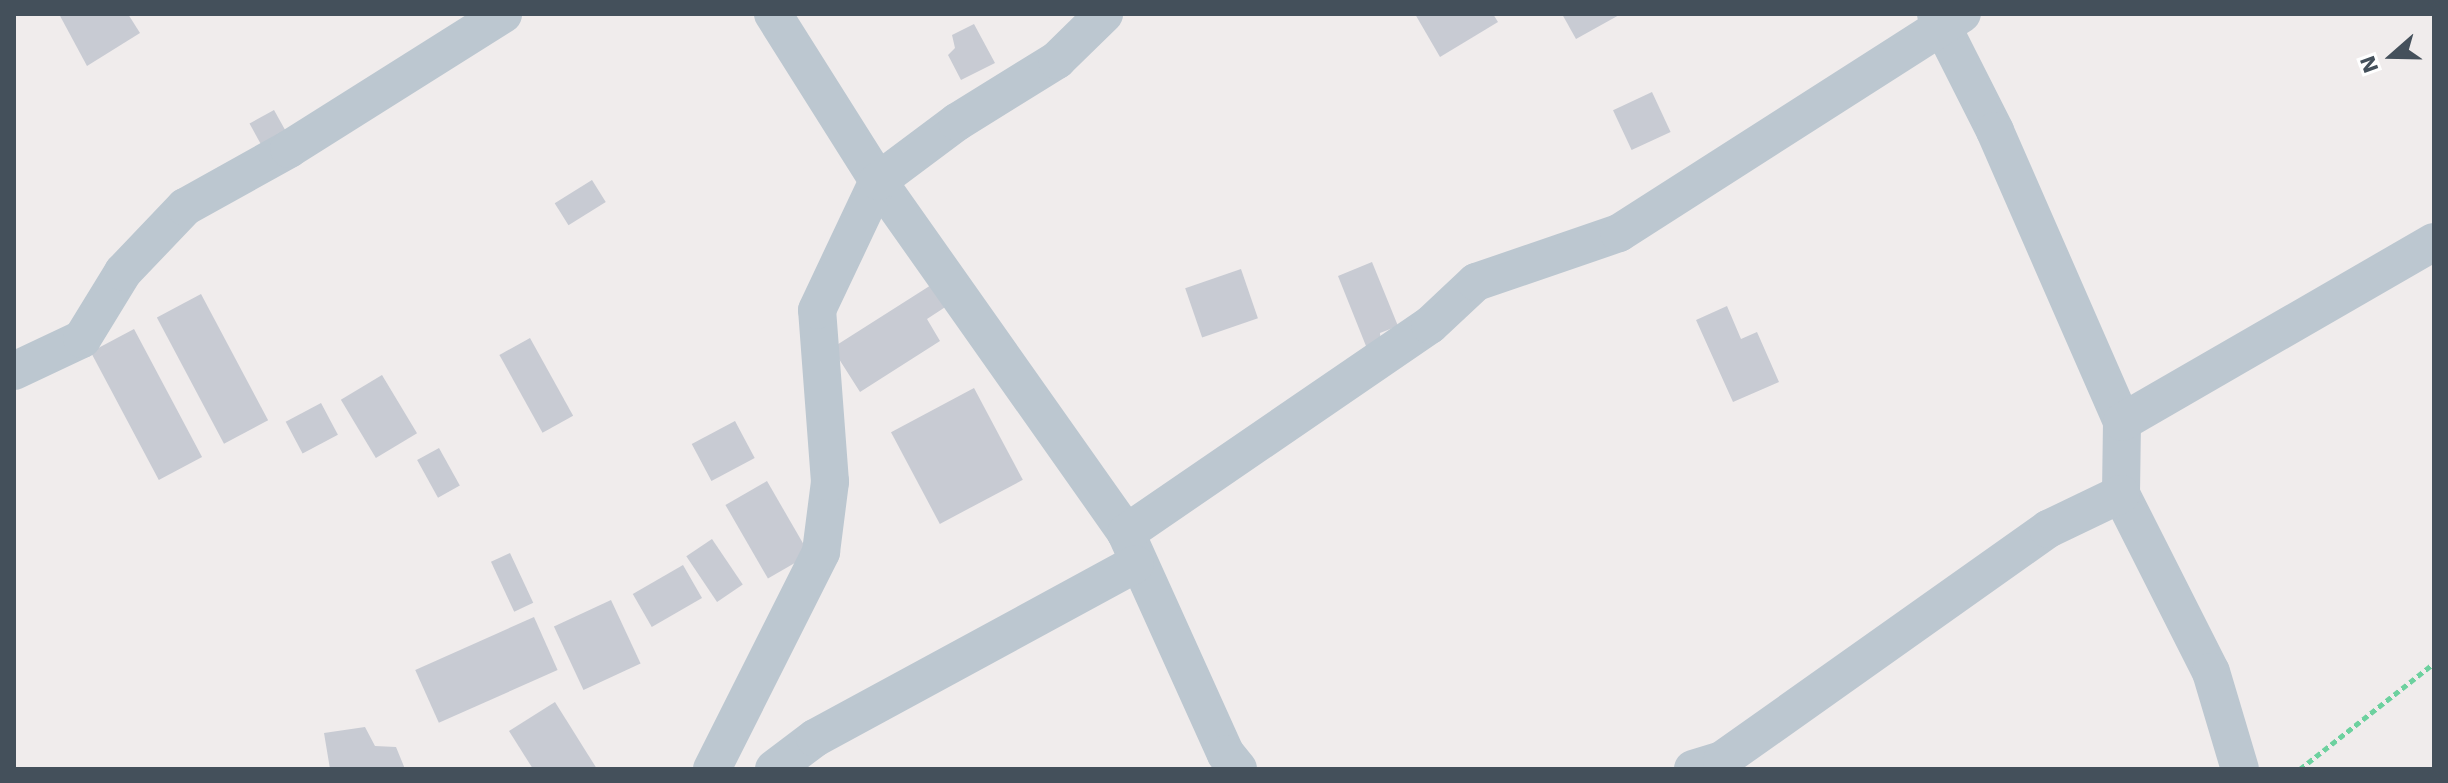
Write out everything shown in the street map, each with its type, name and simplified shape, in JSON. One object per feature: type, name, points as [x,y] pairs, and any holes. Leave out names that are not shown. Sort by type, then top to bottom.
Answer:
[{"type":"street","points":[[14,371],[82,339],[123,272],[185,207],[289,149],[503,14]]},
{"type":"street","points":[[773,14],[878,181],[1130,548],[1226,754],[1238,769]]},
{"type":"street","points":[[712,769],[821,552],[830,482],[817,310],[878,181],[957,122],[1057,60],[1104,14]]},
{"type":"street","points":[[774,769],[815,754],[1130,548],[1430,325],[1476,282],[1619,233],[1947,19],[2122,422],[2121,494],[2211,672],[2240,769]]},
{"type":"street","points":[[2122,422],[2434,242]]},
{"type":"street","points":[[1693,769],[1722,760],[2048,529],[2121,494]]},
{"type":"path","points":[[2300,769],[2434,663]]},
{"type":"building","points":[[59,14],[128,14],[140,33],[87,66]]},
{"type":"building","points":[[1415,14],[1493,14],[1498,22],[1440,57]]},
{"type":"building","points":[[1562,14],[1621,14],[1576,39]]},
{"type":"building","points":[[974,24],[995,63],[961,80],[948,55],[955,48],[952,35]]},
{"type":"building","points":[[1652,92],[1671,132],[1632,150],[1613,110]]},
{"type":"building","points":[[274,110],[286,132],[262,145],[250,124]]},
{"type":"building","points":[[592,180],[606,202],[568,225],[555,203]]},
{"type":"building","points":[[1372,262],[1398,326],[1380,333],[1381,345],[1368,351],[1338,276]]},
{"type":"building","points":[[1241,269],[1258,318],[1202,337],[1185,288]]},
{"type":"building","points":[[939,280],[953,302],[927,319],[940,341],[860,392],[832,348]]},
{"type":"building","points":[[201,294],[268,420],[224,444],[157,317]]},
{"type":"building","points":[[1727,306],[1741,339],[1757,332],[1779,382],[1733,402],[1696,320]]},
{"type":"building","points":[[134,329],[202,457],[159,480],[91,352]]},
{"type":"building","points":[[530,338],[573,416],[543,433],[499,355]]},
{"type":"building","points":[[382,375],[417,433],[376,458],[341,400]]},
{"type":"building","points":[[974,388],[1023,480],[940,524],[891,432]]},
{"type":"building","points":[[321,403],[338,435],[303,454],[286,422]]},
{"type":"building","points":[[735,421],[755,458],[711,481],[692,444]]},
{"type":"building","points":[[439,448],[460,486],[438,498],[417,460]]},
{"type":"building","points":[[767,481],[810,555],[768,579],[725,505]]},
{"type":"building","points":[[712,539],[743,585],[717,602],[686,556]]},
{"type":"building","points":[[510,553],[533,603],[514,612],[491,562]]},
{"type":"building","points":[[683,565],[702,598],[652,627],[633,594]]},
{"type":"building","points":[[611,600],[641,663],[583,690],[554,627]]},
{"type":"building","points":[[534,617],[558,670],[439,723],[415,670]]},
{"type":"building","points":[[555,702],[597,769],[533,769],[509,731]]},
{"type":"building","points":[[365,727],[375,746],[396,747],[405,769],[330,769],[324,733]]}]
